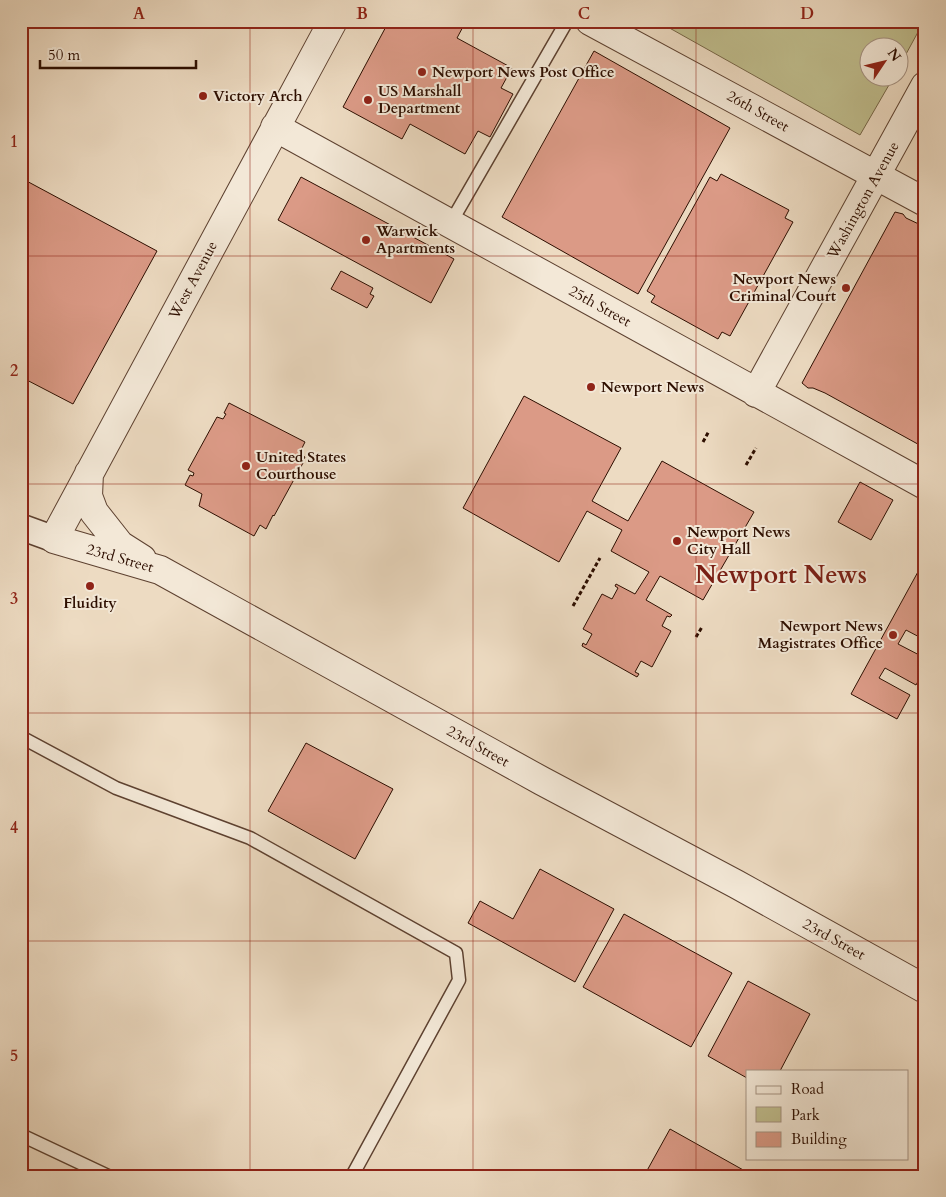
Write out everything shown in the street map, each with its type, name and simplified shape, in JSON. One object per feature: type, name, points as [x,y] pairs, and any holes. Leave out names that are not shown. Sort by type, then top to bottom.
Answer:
[{"type":"street","name":"West Avenue","points":[[54,539],[333,21]]},
{"type":"street","name":"26th Street","points":[[590,21],[925,202]]},
{"type":"street","name":"Washington Avenue","points":[[756,393],[925,86]]},
{"type":"street","name":"25th Street","points":[[275,127],[925,485]]},
{"type":"street","points":[[89,473],[88,496],[94,512],[120,545],[160,570]]},
{"type":"street","name":"23rd Street","points":[[21,527],[54,539],[160,570],[925,989]]},
{"type":"lane","points":[[450,224],[566,21]]},
{"type":"lane","points":[[21,737],[116,788],[250,838],[456,953],[459,980],[352,1176]]},
{"type":"lane","points":[[21,1135],[108,1176]]},
{"type":"path","points":[[703,442],[709,431]]},
{"type":"path","points":[[746,465],[756,448]]},
{"type":"path","points":[[573,606],[600,558]]},
{"type":"path","points":[[696,637],[702,627]]},
{"type":"green space","points":[[657,21],[924,21],[908,50],[908,38],[858,38],[858,88],[887,88],[860,135]]},
{"type":"building","points":[[389,21],[462,21],[465,23],[457,38],[512,68],[501,88],[513,94],[490,137],[478,131],[465,154],[410,124],[402,139],[343,107]]},
{"type":"building","points":[[594,51],[730,128],[638,294],[502,217]]},
{"type":"building","points":[[721,174],[789,210],[785,218],[793,222],[730,336],[722,332],[718,339],[651,302],[655,296],[647,291],[710,177],[717,181]]},
{"type":"building","name":"Warwick Apartments","points":[[301,177],[454,259],[431,303],[278,220]]},
{"type":"building","points":[[21,178],[157,251],[73,404],[21,377]]},
{"type":"building","points":[[895,212],[903,214],[906,218],[925,227],[925,448],[825,393],[808,388],[802,383]]},
{"type":"building","points":[[341,271],[373,288],[370,294],[374,296],[367,308],[331,289]]},
{"type":"building","name":"Newport News City Hall","points":[[524,396],[621,448],[592,501],[628,521],[662,461],[754,512],[703,600],[660,576],[646,600],[672,615],[670,617],[667,616],[662,626],[671,631],[652,667],[641,661],[635,672],[639,674],[637,677],[582,646],[583,643],[586,645],[592,634],[583,629],[602,594],[612,599],[618,588],[615,586],[616,584],[635,594],[649,572],[611,551],[622,530],[587,511],[559,562],[463,508]]},
{"type":"building","name":"United States Courthouse","points":[[229,403],[305,442],[299,454],[305,457],[303,463],[266,529],[260,525],[254,536],[199,506],[202,494],[185,485],[190,475],[193,476],[194,473],[188,470],[217,417],[223,419]]},
{"type":"building","points":[[860,482],[893,500],[871,540],[838,522]]},
{"type":"building","name":"Newport News Magistrates Office","points":[[925,559],[925,640],[906,630],[898,644],[925,658],[925,669],[916,685],[885,668],[879,678],[910,695],[897,719],[851,694]]},
{"type":"building","points":[[306,743],[393,789],[355,859],[268,811]]},
{"type":"building","points":[[540,869],[614,909],[575,982],[468,923],[480,901],[513,919]]},
{"type":"building","points":[[624,914],[732,973],[691,1047],[583,987]]},
{"type":"building","points":[[748,981],[810,1014],[781,1070],[746,1070],[746,1077],[708,1056]]},
{"type":"building","points":[[670,1129],[754,1176],[644,1176]]},
{"type":"place","name":"Newport News Post Office","points":[[422,72]]},
{"type":"place","name":"Victory Arch","points":[[203,96]]},
{"type":"place","name":"US Marshall Department","points":[[368,100]]},
{"type":"place","name":"Warwick Apartments","points":[[366,240]]},
{"type":"place","name":"Newport News Criminal Court","points":[[846,288]]},
{"type":"place","name":"Newport News","points":[[591,387]]},
{"type":"place","name":"United States Courthouse","points":[[246,466]]},
{"type":"place","name":"Newport News City Hall","points":[[677,541]]},
{"type":"place","name":"Fluidity","points":[[90,586]]},
{"type":"place","name":"Newport News Magistrates Office","points":[[893,635]]},
{"type":"district","name":"Newport News","points":[[781,575]]}]
